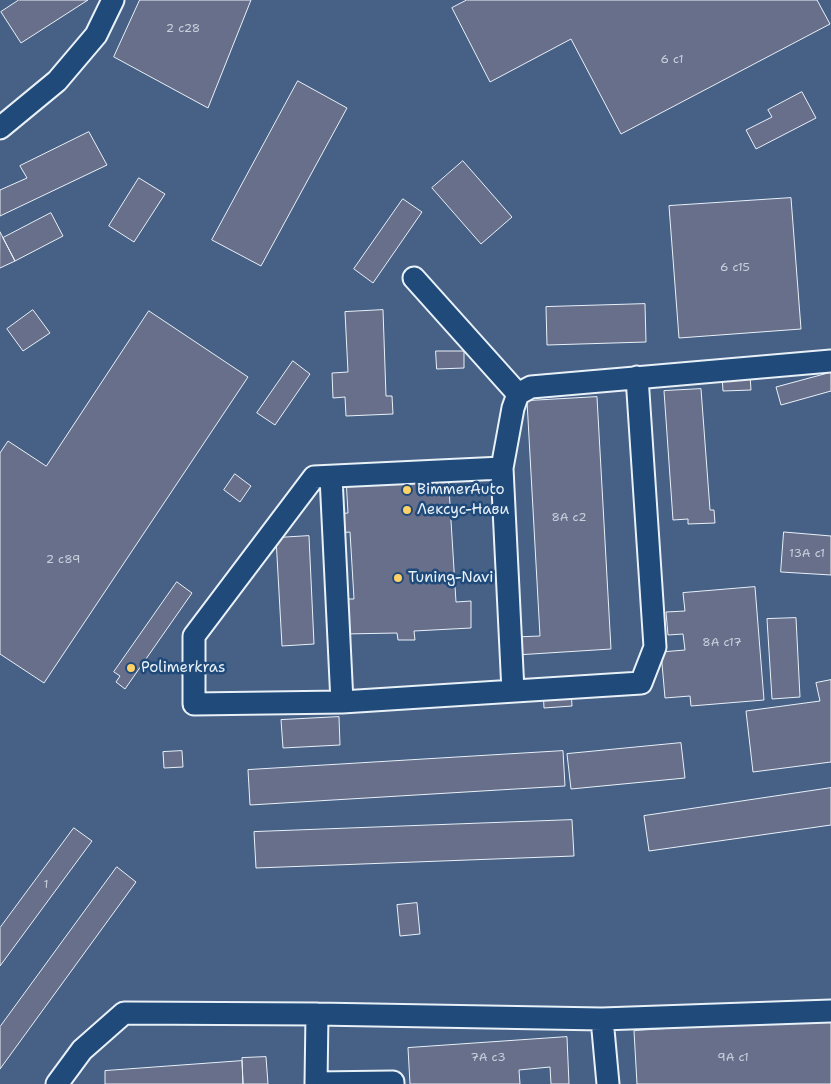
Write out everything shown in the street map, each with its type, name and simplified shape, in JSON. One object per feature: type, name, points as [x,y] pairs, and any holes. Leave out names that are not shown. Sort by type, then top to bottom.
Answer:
[{"type":"lane","points":[[0,128],[57,81],[96,35],[113,0]]},
{"type":"lane","points":[[414,278],[518,394]]},
{"type":"lane","points":[[513,691],[502,468],[518,394],[531,387],[831,361]]},
{"type":"lane","points":[[502,468],[314,478],[194,636],[194,704],[342,702],[642,683],[655,647],[637,378]]},
{"type":"lane","points":[[331,477],[342,702]]},
{"type":"lane","points":[[57,1084],[82,1050],[124,1013],[602,1019],[831,1011]]},
{"type":"lane","points":[[317,1014],[316,1083],[393,1082],[393,1084]]},
{"type":"lane","points":[[602,1019],[608,1084]]},
{"type":"shaded area","points":[[0,0],[831,0],[831,1084],[0,1084]]},
{"type":"building","points":[[19,0],[88,0],[21,43],[1,12]]},
{"type":"building","points":[[140,0],[251,0],[208,108],[114,57]]},
{"type":"building","points":[[467,0],[817,0],[830,24],[621,134],[571,39],[490,82],[452,8]]},
{"type":"building","points":[[298,81],[347,108],[261,266],[212,240]]},
{"type":"building","points":[[802,92],[816,118],[756,149],[746,130],[772,117],[768,110]]},
{"type":"building","points":[[89,132],[107,165],[0,216],[0,190],[27,178],[20,166]]},
{"type":"building","points":[[463,161],[512,217],[481,244],[432,188]]},
{"type":"building","points":[[139,178],[165,194],[134,242],[109,226]]},
{"type":"building","points":[[791,198],[801,329],[679,338],[669,206]]},
{"type":"building","points":[[403,199],[422,212],[373,283],[354,269]]},
{"type":"building","points":[[51,213],[63,236],[15,261],[3,238]]},
{"type":"building","points":[[0,232],[15,261],[0,268]]},
{"type":"building","points":[[645,304],[646,342],[547,345],[546,307]]},
{"type":"building","points":[[33,310],[50,333],[23,351],[7,329]]},
{"type":"building","points":[[383,310],[386,396],[392,396],[393,414],[346,416],[345,397],[333,398],[332,373],[348,372],[345,312]]},
{"type":"building","points":[[149,311],[248,377],[44,683],[0,654],[0,453],[8,441],[46,466]]},
{"type":"building","points":[[436,351],[464,351],[464,368],[437,369]]},
{"type":"building","points":[[293,361],[310,374],[275,425],[257,413]]},
{"type":"building","points":[[831,368],[831,391],[781,405],[776,387],[828,373],[827,369]]},
{"type":"building","points":[[750,375],[751,390],[723,391],[722,376]]},
{"type":"building","points":[[701,389],[710,510],[714,510],[715,523],[688,524],[688,519],[673,520],[664,391]]},
{"type":"building","points":[[597,397],[611,649],[516,655],[515,637],[540,636],[527,401]]},
{"type":"building","points":[[448,472],[456,602],[471,601],[471,628],[414,631],[415,640],[398,640],[397,633],[343,634],[342,599],[354,599],[350,532],[337,533],[336,514],[348,513],[346,478]]},
{"type":"building","points":[[235,474],[251,486],[240,502],[224,490]]},
{"type":"building","points":[[784,532],[831,536],[831,575],[781,572]]},
{"type":"building","points":[[309,536],[314,644],[282,646],[276,538]]},
{"type":"building","points":[[177,582],[192,593],[125,689],[116,682],[120,676],[114,672]]},
{"type":"building","points":[[755,587],[764,700],[691,706],[690,696],[665,698],[661,652],[685,650],[683,634],[668,635],[666,612],[685,611],[683,593]]},
{"type":"building","points":[[796,618],[800,697],[772,699],[767,619]]},
{"type":"building","points":[[831,680],[831,762],[753,772],[746,711],[820,701],[816,683]]},
{"type":"building","points":[[571,688],[572,706],[544,708],[543,689]]},
{"type":"building","points":[[339,717],[340,745],[283,748],[281,720]]},
{"type":"building","points":[[681,743],[685,778],[571,789],[567,754]]},
{"type":"building","points":[[182,751],[183,767],[164,768],[163,752]]},
{"type":"building","points":[[563,751],[565,786],[250,805],[248,770]]},
{"type":"building","points":[[831,788],[831,825],[649,851],[644,816]]},
{"type":"building","points":[[572,820],[574,856],[256,868],[254,832]]},
{"type":"building","points":[[74,828],[92,841],[0,966],[0,928]]},
{"type":"building","points":[[117,867],[136,882],[0,1069],[0,1027]]},
{"type":"building","points":[[417,903],[420,934],[400,936],[397,905]]},
{"type":"building","points":[[831,1018],[831,1084],[637,1084],[634,1031]]},
{"type":"building","points":[[567,1037],[569,1084],[551,1084],[550,1067],[519,1070],[520,1084],[410,1084],[408,1048]]},
{"type":"building","points":[[266,1057],[268,1084],[243,1084],[242,1058]]},
{"type":"building","points":[[242,1061],[243,1084],[105,1084],[105,1071]]},
{"type":"place","name":"BimmerAuto","points":[[407,490]]},
{"type":"place","name":"Лексус-Нави","points":[[407,510]]},
{"type":"place","name":"Tuning-Navi","points":[[398,578]]},
{"type":"place","name":"Polimerkras","points":[[131,668]]}]
